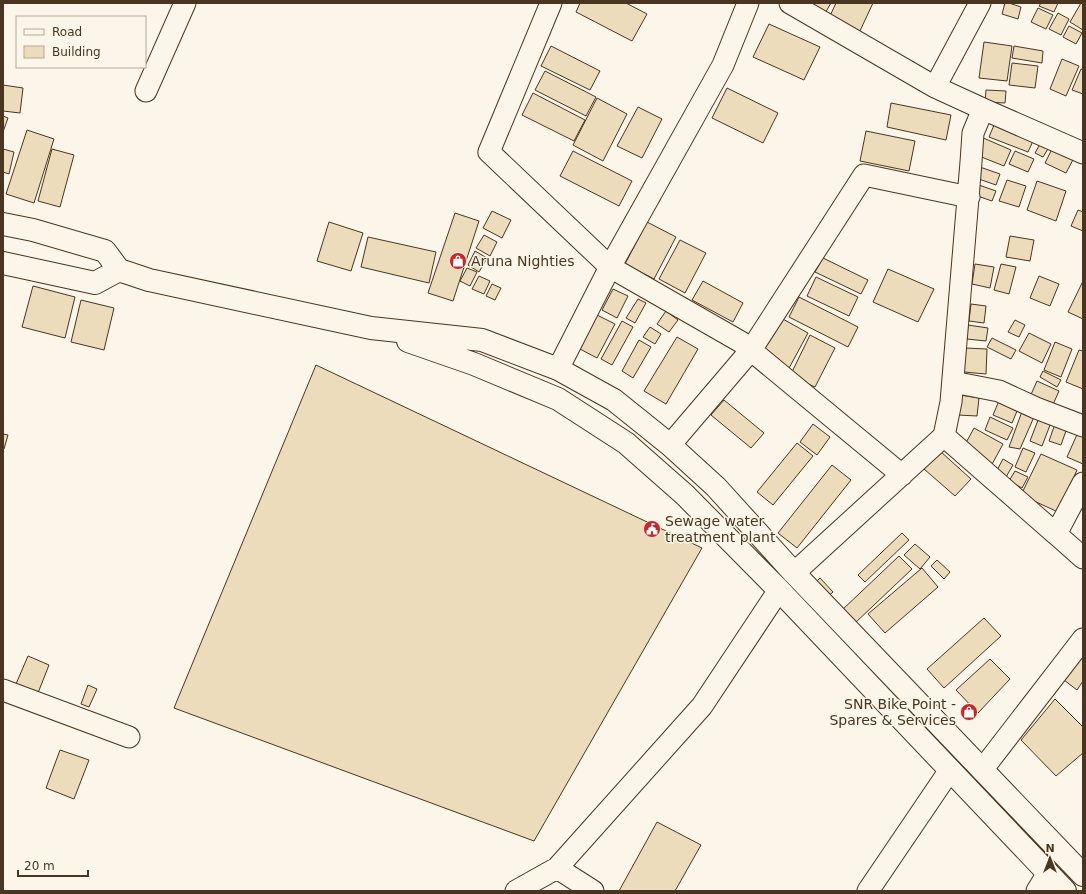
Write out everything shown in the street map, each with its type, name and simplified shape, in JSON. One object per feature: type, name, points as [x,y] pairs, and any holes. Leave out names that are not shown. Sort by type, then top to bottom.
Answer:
[{"type":"main road","points":[[3,224],[33,230],[105,251],[120,270],[149,280],[365,327],[482,340],[558,369],[614,400],[670,445],[716,488],[794,573],[1083,875]]},
{"type":"main road","points":[[3,263],[95,282],[120,270]]},
{"type":"main road","points":[[365,327],[474,364],[558,399],[626,443],[685,495],[779,590],[950,770],[1042,882],[1065,891]]},
{"type":"street","points":[[146,91],[185,3]]},
{"type":"street","points":[[551,3],[489,152],[610,267],[741,342],[902,475]]},
{"type":"street","points":[[558,369],[610,267],[723,65],[748,3]]},
{"type":"street","points":[[790,3],[935,87],[1083,153]]},
{"type":"street","points":[[935,87],[980,3]]},
{"type":"street","points":[[794,573],[944,436],[951,402],[953,382],[972,162],[973,133],[983,109]]},
{"type":"street","points":[[670,445],[751,350],[864,175],[968,197]]},
{"type":"street","points":[[953,382],[999,391],[1036,408],[1083,426]]},
{"type":"street","points":[[944,436],[1083,558]]},
{"type":"street","points":[[1056,534],[1083,483]]},
{"type":"street","points":[[516,891],[557,868],[702,706],[779,590]]},
{"type":"street","points":[[982,770],[1083,639]]},
{"type":"street","points":[[3,690],[129,737]]},
{"type":"street","points":[[868,891],[950,770]]},
{"type":"street","points":[[557,868],[593,891]]},
{"type":"building","points":[[580,3],[626,3],[647,14],[632,41],[576,12]]},
{"type":"building","points":[[802,3],[831,3],[824,15]]},
{"type":"building","points":[[836,3],[873,3],[859,33],[829,18]]},
{"type":"building","points":[[1005,3],[1021,7],[1018,19],[1002,14]]},
{"type":"building","points":[[1041,3],[1058,3],[1054,12],[1039,6]]},
{"type":"building","points":[[1081,3],[1083,3],[1083,30],[1070,22]]},
{"type":"building","points":[[1038,8],[1053,15],[1046,29],[1031,22]]},
{"type":"building","points":[[1058,13],[1069,19],[1061,35],[1049,29]]},
{"type":"building","points":[[769,24],[820,47],[804,80],[753,57]]},
{"type":"building","points":[[1069,26],[1082,33],[1076,44],[1063,37]]},
{"type":"building","points":[[984,42],[1012,46],[1007,81],[979,78]]},
{"type":"building","points":[[551,46],[600,71],[590,90],[541,66]]},
{"type":"building","points":[[1014,46],[1043,51],[1042,63],[1012,58]]},
{"type":"building","points":[[1062,59],[1079,66],[1066,96],[1050,89]]},
{"type":"building","points":[[1012,63],[1038,66],[1035,88],[1009,85]]},
{"type":"building","points":[[1081,69],[1083,70],[1083,94],[1072,90]]},
{"type":"building","points":[[545,71],[596,97],[586,116],[535,90]]},
{"type":"building","points":[[3,85],[23,88],[20,113],[3,111]]},
{"type":"building","points":[[727,88],[778,113],[763,143],[712,118]]},
{"type":"building","points":[[986,90],[1006,91],[1005,103],[985,102]]},
{"type":"building","points":[[533,93],[585,120],[574,141],[522,115]]},
{"type":"building","points":[[597,98],[627,114],[603,161],[573,145]]},
{"type":"building","points":[[891,103],[951,115],[946,140],[887,127]]},
{"type":"building","points":[[638,107],[662,119],[642,158],[617,146]]},
{"type":"building","points":[[3,116],[8,118],[3,132]]},
{"type":"building","points":[[994,125],[1033,141],[1028,152],[989,137]]},
{"type":"building","points":[[27,130],[54,139],[34,203],[6,194]]},
{"type":"building","points":[[866,131],[915,141],[909,171],[860,161]]},
{"type":"building","points":[[981,137],[1011,150],[1004,166],[974,154]]},
{"type":"building","points":[[1044,137],[1052,142],[1043,157],[1035,153]]},
{"type":"building","points":[[1055,143],[1076,154],[1066,173],[1045,163]]},
{"type":"building","points":[[3,149],[14,152],[9,174],[3,172]]},
{"type":"building","points":[[52,149],[74,155],[60,207],[38,201]]},
{"type":"building","points":[[573,151],[632,181],[619,206],[560,176]]},
{"type":"building","points":[[1015,151],[1034,159],[1028,172],[1009,164]]},
{"type":"building","points":[[977,166],[1000,174],[996,185],[973,177]]},
{"type":"building","points":[[1007,180],[1026,186],[1019,207],[999,201]]},
{"type":"building","points":[[1037,181],[1066,191],[1056,221],[1027,210]]},
{"type":"building","points":[[973,183],[996,191],[992,201],[969,193]]},
{"type":"building","points":[[1078,210],[1083,212],[1083,231],[1071,226]]},
{"type":"building","points":[[492,211],[511,220],[502,238],[483,228]]},
{"type":"building","points":[[455,213],[479,221],[453,301],[428,293]]},
{"type":"building","points":[[329,222],[363,233],[351,271],[317,261]]},
{"type":"building","points":[[647,222],[676,237],[654,279],[625,264]]},
{"type":"building","points":[[484,235],[497,242],[490,256],[476,248]]},
{"type":"building","points":[[1010,236],[1034,240],[1030,261],[1006,257]]},
{"type":"building","points":[[368,237],[436,252],[429,283],[361,267]]},
{"type":"building","points":[[680,240],[706,253],[685,293],[659,279]]},
{"type":"building","points":[[475,251],[487,258],[479,272],[468,265]]},
{"type":"building","points":[[823,258],[868,280],[861,294],[815,272]]},
{"type":"building","points":[[975,264],[994,267],[990,288],[972,284]]},
{"type":"building","points":[[1001,264],[1016,267],[1009,294],[994,290]]},
{"type":"building","points":[[467,268],[477,272],[470,286],[460,281]]},
{"type":"building","points":[[888,269],[934,289],[918,322],[873,302]]},
{"type":"building","points":[[479,276],[490,281],[484,294],[472,289]]},
{"type":"building","points":[[1039,276],[1059,284],[1050,306],[1030,298]]},
{"type":"building","points":[[816,277],[858,297],[849,316],[807,296]]},
{"type":"building","points":[[703,281],[743,303],[733,322],[692,300]]},
{"type":"building","points":[[1083,281],[1083,319],[1068,312]]},
{"type":"building","points":[[492,284],[501,288],[495,300],[486,296]]},
{"type":"building","points":[[33,286],[75,297],[65,338],[22,327]]},
{"type":"building","points":[[613,289],[628,296],[617,318],[602,310]]},
{"type":"building","points":[[799,297],[858,327],[848,347],[789,317]]},
{"type":"building","points":[[638,299],[646,303],[635,323],[626,318]]},
{"type":"building","points":[[81,300],[114,308],[104,350],[71,342]]},
{"type":"building","points":[[971,304],[986,306],[984,323],[969,321]]},
{"type":"building","points":[[666,311],[678,320],[669,332],[657,324]]},
{"type":"building","points":[[597,315],[615,324],[597,358],[580,349]]},
{"type":"building","points":[[781,318],[808,333],[788,370],[761,355]]},
{"type":"building","points":[[1015,320],[1025,325],[1019,337],[1008,332]]},
{"type":"building","points":[[622,321],[633,327],[612,365],[601,359]]},
{"type":"building","points":[[968,325],[988,328],[986,341],[967,339]]},
{"type":"building","points":[[650,327],[661,334],[655,344],[643,337]]},
{"type":"building","points":[[1029,333],[1051,344],[1042,363],[1019,351]]},
{"type":"building","points":[[810,335],[835,348],[815,387],[790,376]]},
{"type":"building","points":[[677,337],[698,349],[666,404],[644,391]]},
{"type":"building","points":[[992,338],[1016,350],[1011,359],[987,347]]},
{"type":"building","points":[[639,340],[651,347],[633,378],[622,371]]},
{"type":"building","points":[[1055,342],[1072,349],[1061,377],[1044,370]]},
{"type":"building","points":[[965,348],[987,349],[986,374],[964,372]]},
{"type":"building","points":[[1079,350],[1083,351],[1083,389],[1066,382]]},
{"type":"building","points":[[316,365],[702,548],[534,841],[174,708]]},
{"type":"building","points":[[1043,371],[1061,380],[1057,387],[1040,377]]},
{"type":"building","points":[[1037,381],[1059,391],[1051,409],[1029,399]]},
{"type":"building","points":[[960,395],[979,398],[977,416],[958,415]]},
{"type":"building","points":[[1001,396],[1020,404],[1012,423],[993,415]]},
{"type":"building","points":[[724,400],[764,433],[751,448],[711,415]]},
{"type":"building","points":[[1024,406],[1037,410],[1020,449],[1009,447]]},
{"type":"building","points":[[1040,415],[1052,420],[1042,446],[1030,441]]},
{"type":"building","points":[[990,417],[1013,428],[1007,440],[985,430]]},
{"type":"building","points":[[1056,421],[1068,425],[1061,445],[1049,441]]},
{"type":"building","points":[[813,424],[830,437],[817,455],[800,442]]},
{"type":"building","points":[[974,428],[1003,444],[990,468],[961,452]]},
{"type":"building","points":[[1079,430],[1083,432],[1083,464],[1067,457]]},
{"type":"building","points":[[3,434],[8,435],[4,449],[3,449]]},
{"type":"building","points":[[797,443],[813,456],[773,505],[757,492]]},
{"type":"building","points":[[1023,448],[1035,453],[1026,472],[1015,467]]},
{"type":"building","points":[[940,451],[971,479],[955,496],[924,469]]},
{"type":"building","points":[[1041,454],[1077,470],[1058,512],[1021,495]]},
{"type":"building","points":[[1003,459],[1013,465],[1006,477],[996,472]]},
{"type":"building","points":[[832,465],[851,480],[797,548],[778,533]]},
{"type":"building","points":[[1015,471],[1028,477],[1022,488],[1009,481]]},
{"type":"building","points":[[902,533],[909,540],[865,582],[858,575]]},
{"type":"building","points":[[915,544],[930,557],[920,569],[904,555]]},
{"type":"building","points":[[899,556],[912,569],[854,624],[841,611]]},
{"type":"building","points":[[937,560],[950,572],[944,579],[931,566]]},
{"type":"building","points":[[922,568],[938,587],[885,633],[868,614]]},
{"type":"building","points":[[820,578],[833,592],[827,597],[815,583]]},
{"type":"building","points":[[984,618],[1001,636],[944,688],[927,669]]},
{"type":"building","points":[[1083,655],[1083,681],[1077,690],[1064,680]]},
{"type":"building","points":[[28,656],[49,665],[38,693],[16,684]]},
{"type":"building","points":[[990,659],[1010,679],[978,713],[956,690]]},
{"type":"building","points":[[88,685],[97,689],[89,707],[81,704]]},
{"type":"building","points":[[1055,699],[1083,727],[1083,753],[1056,776],[1021,740]]},
{"type":"building","points":[[60,750],[89,760],[74,799],[46,788]]},
{"type":"building","points":[[657,822],[701,845],[675,891],[619,891]]},
{"type":"place","name":"Aruna Nighties","points":[[458,261]]},
{"type":"place","name":"Sewage water treatment plant","points":[[652,529]]},
{"type":"place","name":"SNR Bike Point - Spares & Services","points":[[969,712]]}]
